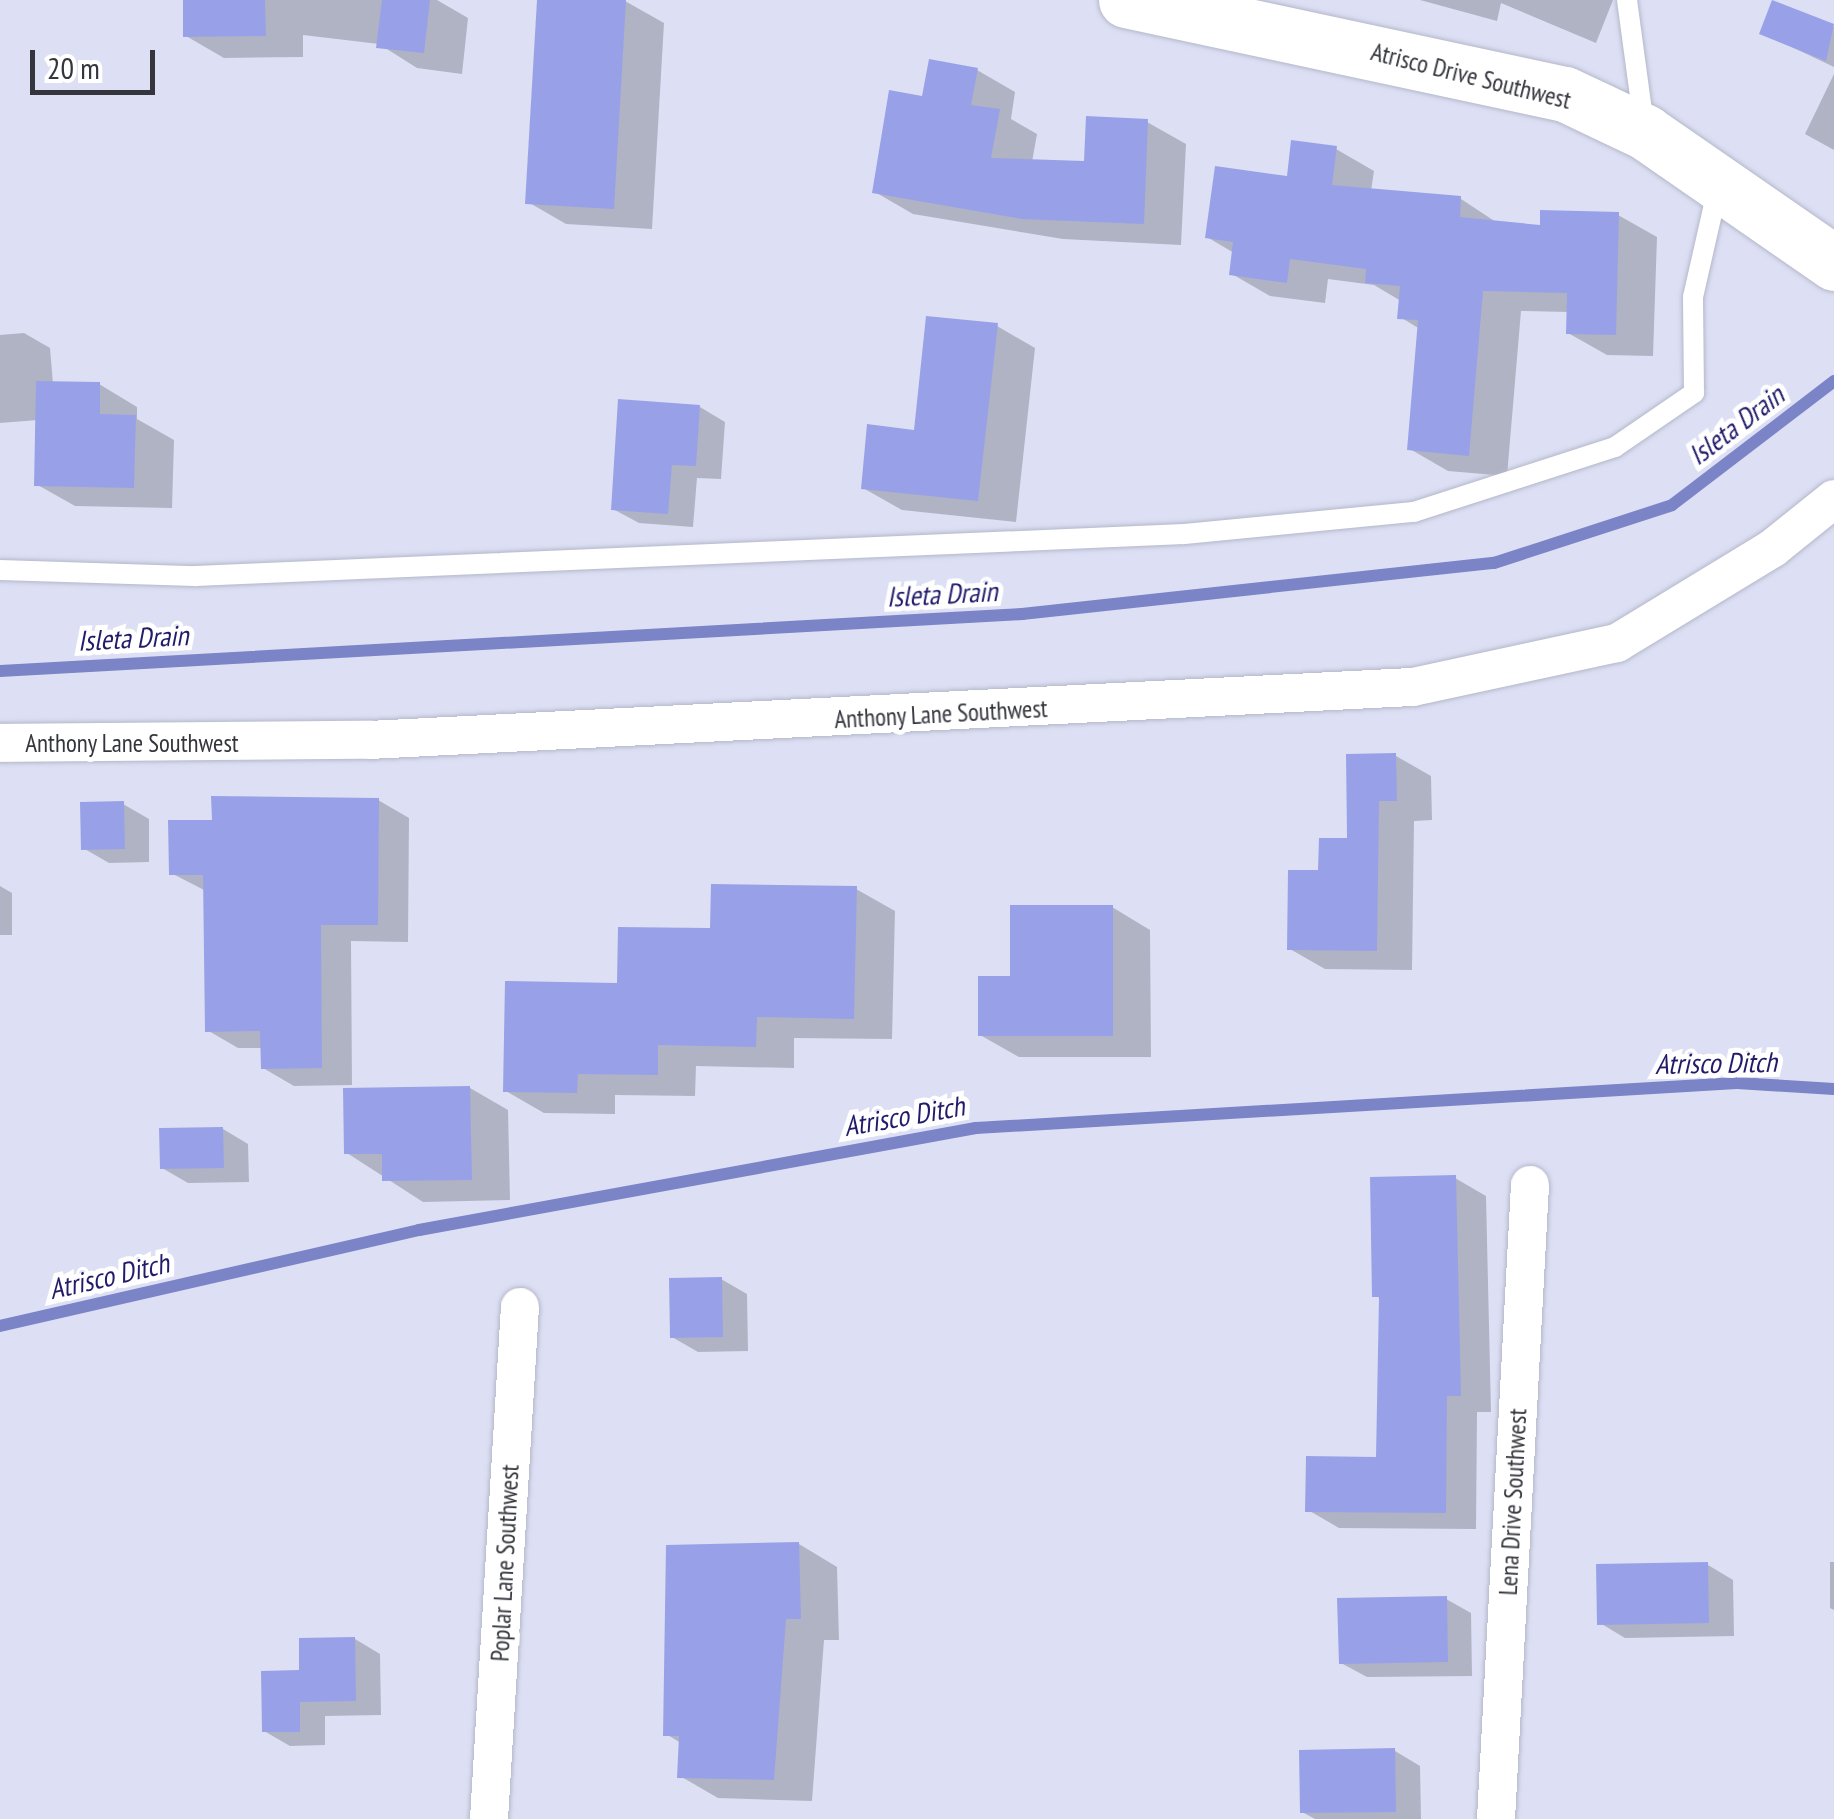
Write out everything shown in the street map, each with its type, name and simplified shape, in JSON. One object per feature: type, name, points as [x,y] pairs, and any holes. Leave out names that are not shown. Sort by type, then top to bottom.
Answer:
[{"type":"street","name":"Atrisco Drive Southwest","points":[[1160,4],[1565,94],[1645,132],[1834,263]]},
{"type":"street","name":"Anthony Lane Southwest","points":[[0,743],[369,740],[1413,687],[1617,642],[1773,548],[1834,499]]},
{"type":"street","name":"Lena Drive Southwest","points":[[1496,1819],[1530,1185]]},
{"type":"street","name":"Poplar Lane Southwest","points":[[490,1819],[520,1307]]},
{"type":"lane","points":[[1627,0],[1645,132]]},
{"type":"lane","points":[[0,570],[215,576],[1184,534],[1414,512],[1616,447],[1694,393],[1692,297],[1720,181]]},
{"type":"building","points":[[183,0],[265,0],[266,36],[183,37]]},
{"type":"building","points":[[382,0],[430,0],[424,53],[376,48]]},
{"type":"building","points":[[537,0],[626,0],[614,209],[525,204]]},
{"type":"building","points":[[1772,0],[1834,24],[1826,61],[1759,34]]},
{"type":"building","points":[[929,59],[978,68],[971,105],[1000,109],[991,158],[1084,161],[1086,116],[1148,119],[1144,224],[1022,219],[872,193],[889,90],[922,96]]},
{"type":"building","points":[[1291,140],[1337,146],[1332,185],[1461,196],[1460,217],[1540,225],[1540,210],[1619,212],[1616,335],[1566,334],[1567,293],[1483,291],[1469,456],[1407,450],[1418,320],[1397,319],[1400,286],[1365,283],[1366,269],[1290,259],[1287,283],[1229,275],[1233,242],[1205,238],[1215,166],[1287,176]]},
{"type":"building","points":[[926,316],[998,323],[978,501],[861,489],[867,424],[914,430]]},
{"type":"building","points":[[36,381],[100,382],[100,414],[136,415],[134,488],[34,486]]},
{"type":"building","points":[[618,399],[700,405],[696,466],[672,465],[668,514],[611,510]]},
{"type":"building","points":[[1396,753],[1397,801],[1379,801],[1377,951],[1287,950],[1288,870],[1318,870],[1319,838],[1347,838],[1346,754]]},
{"type":"building","points":[[211,796],[379,798],[378,925],[321,925],[322,1068],[261,1069],[260,1031],[205,1032],[203,875],[169,875],[168,820],[212,820]]},
{"type":"building","points":[[124,801],[125,849],[81,850],[80,802]]},
{"type":"building","points":[[711,884],[857,886],[854,1019],[757,1017],[756,1047],[658,1045],[658,1075],[578,1074],[577,1093],[503,1092],[505,981],[617,983],[618,927],[710,928]]},
{"type":"building","points":[[1010,905],[1113,905],[1113,1036],[978,1036],[978,976],[1010,976]]},
{"type":"building","points":[[470,1086],[472,1180],[382,1181],[382,1154],[344,1154],[343,1088]]},
{"type":"building","points":[[223,1127],[224,1168],[160,1169],[159,1128]]},
{"type":"building","points":[[1456,1175],[1461,1396],[1447,1396],[1446,1513],[1305,1512],[1306,1456],[1376,1457],[1379,1297],[1372,1297],[1370,1177]]},
{"type":"building","points":[[722,1277],[723,1337],[670,1338],[669,1278]]},
{"type":"building","points":[[799,1542],[801,1619],[786,1619],[774,1780],[677,1778],[679,1736],[663,1736],[666,1545]]},
{"type":"building","points":[[1708,1562],[1709,1623],[1597,1625],[1596,1564]]},
{"type":"building","points":[[1447,1596],[1448,1662],[1339,1664],[1337,1598]]},
{"type":"building","points":[[355,1637],[356,1701],[300,1702],[300,1732],[262,1732],[261,1671],[299,1670],[299,1638]]},
{"type":"building","points":[[1395,1748],[1396,1812],[1300,1813],[1299,1750]]},
{"type":"waterway","name":"Isleta Drain","points":[[0,671],[1022,614],[1494,563],[1672,505],[1834,381]]},
{"type":"waterway","name":"Atrisco Ditch","points":[[0,1326],[419,1230],[976,1128],[1737,1083],[1834,1089]]}]
